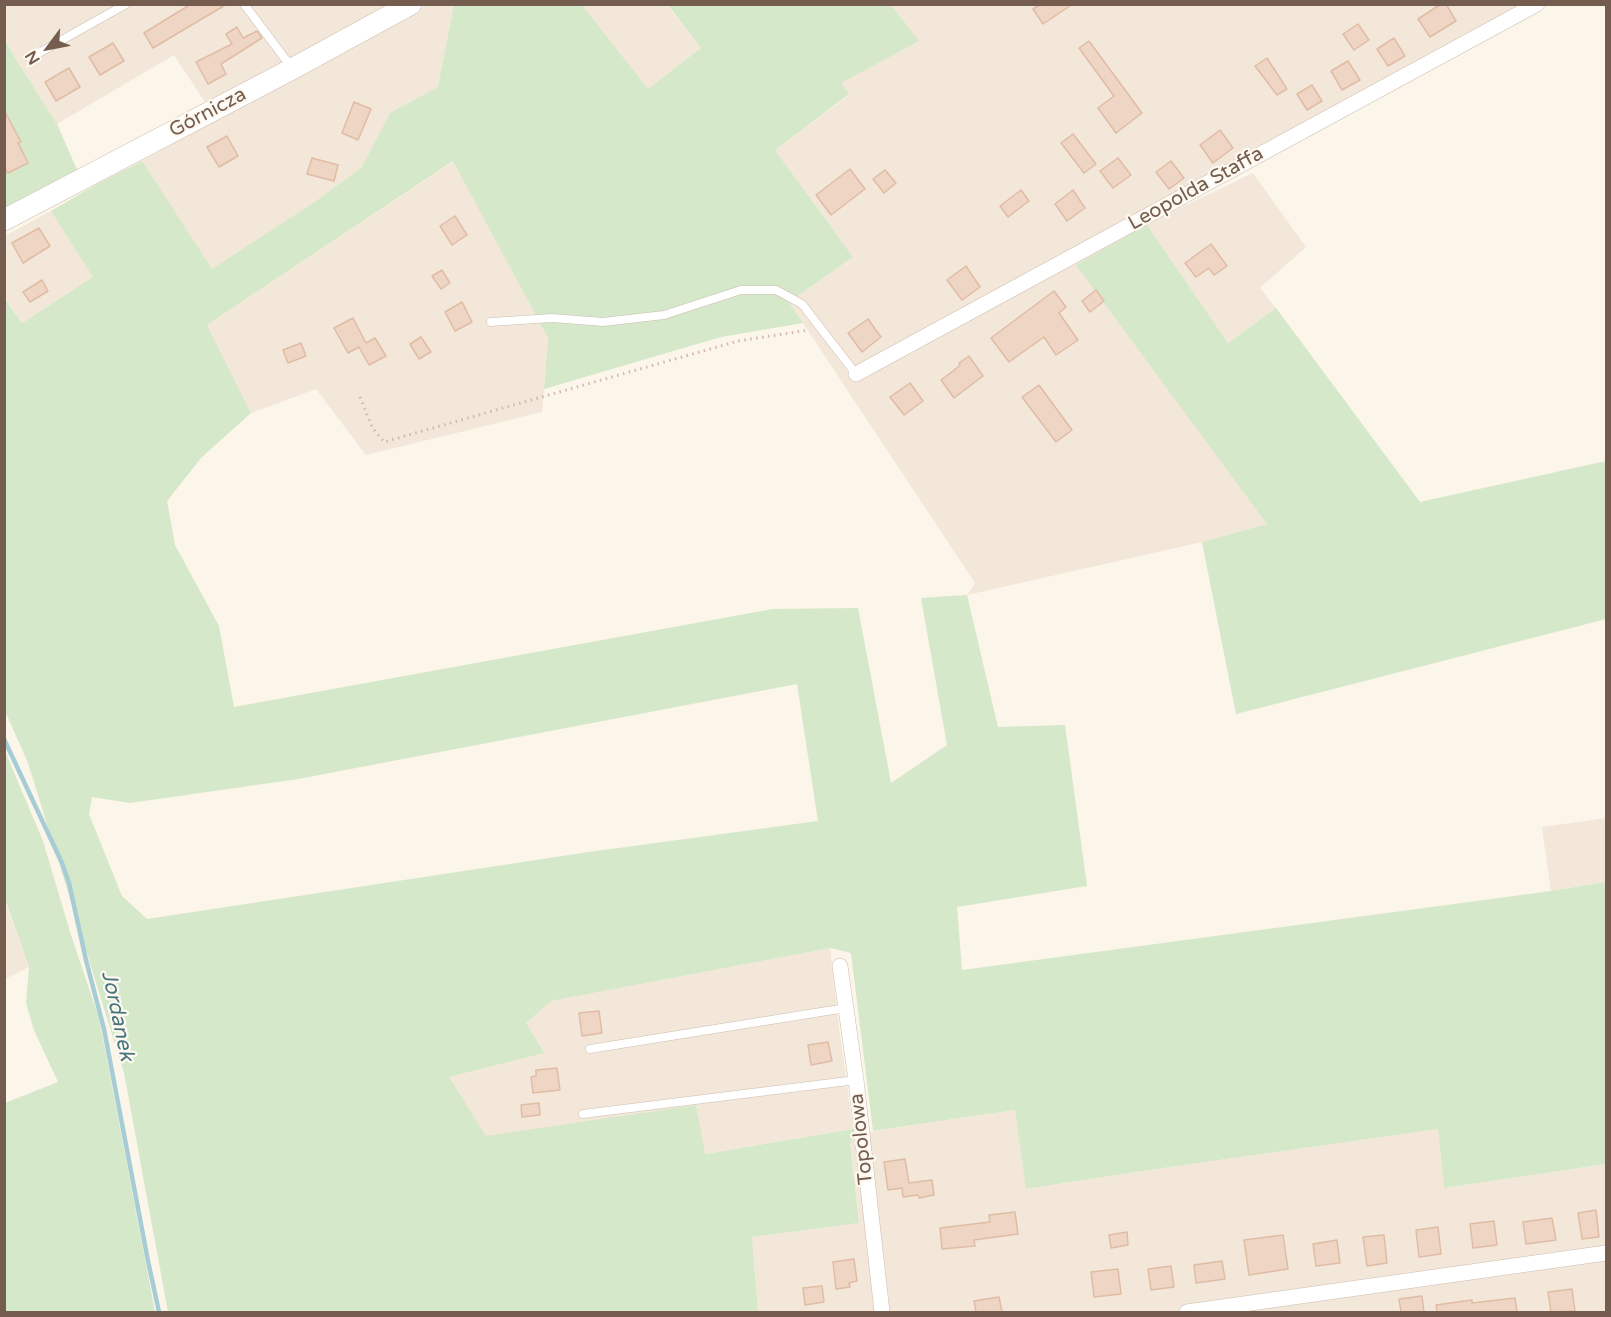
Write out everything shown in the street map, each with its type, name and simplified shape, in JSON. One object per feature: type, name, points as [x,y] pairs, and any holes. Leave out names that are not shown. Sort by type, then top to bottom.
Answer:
[{"type":"street","name":"Górnicza","points":[[4,220],[411,4]]},
{"type":"street","name":"Leopolda Staffa","points":[[855,375],[1537,4]]},
{"type":"street","name":"Topolowa","points":[[840,966],[856,1080],[882,1312]]},
{"type":"street","points":[[1187,1312],[1606,1253]]},
{"type":"lane","points":[[30,58],[126,4]]},
{"type":"lane","points":[[244,4],[292,69]]},
{"type":"lane","points":[[491,322],[552,318],[603,322],[664,315],[741,290],[776,290],[802,304],[855,375]]},
{"type":"lane","points":[[590,1050],[846,1008]]},
{"type":"lane","points":[[584,1114],[856,1080]]},
{"type":"path","points":[[360,397],[372,427],[384,442],[738,341],[820,328]]},
{"type":"shaded area","points":[[4,5],[389,5],[207,105],[174,55],[57,124],[5,38]]},
{"type":"shaded area","points":[[426,5],[454,5],[439,87],[390,113],[363,167],[211,270],[142,161]]},
{"type":"shaded area","points":[[582,5],[667,5],[701,48],[648,90]]},
{"type":"shaded area","points":[[891,5],[1540,5],[1161,217],[1253,173],[1306,247],[1260,288],[1276,308],[1228,343],[1147,225],[1267,524],[1202,542],[967,595],[975,583],[789,302],[853,257],[775,150],[849,95],[840,83],[918,41]]},
{"type":"shaded area","points":[[454,161],[548,338],[542,412],[366,455],[316,389],[251,413],[207,325]]},
{"type":"shaded area","points":[[51,211],[94,277],[22,323],[5,297],[5,236]]},
{"type":"shaded area","points":[[1606,818],[1606,882],[1551,891],[1542,827]]},
{"type":"shaded area","points":[[4,899],[29,967],[5,979],[4,979]]},
{"type":"shaded area","points":[[830,948],[853,1129],[704,1154],[696,1105],[486,1137],[448,1077],[543,1053],[526,1023],[551,1001]]},
{"type":"shaded area","points":[[1015,1110],[1027,1189],[1438,1129],[1444,1188],[1606,1164],[1606,1312],[758,1312],[752,1237],[859,1223],[850,1144],[856,1134]]},
{"type":"green space","points":[[454,5],[582,5],[648,89],[701,48],[668,5],[891,5],[919,41],[841,83],[849,94],[775,150],[853,257],[789,302],[803,323],[721,337],[544,389],[548,338],[453,161],[207,325],[251,413],[201,458],[167,501],[175,545],[219,626],[234,707],[773,609],[858,608],[891,783],[947,745],[921,598],[967,595],[998,727],[1065,725],[1087,886],[957,907],[962,970],[1606,882],[1606,1164],[1444,1188],[1438,1129],[1026,1189],[1015,1110],[873,1131],[851,953],[830,948],[551,1001],[526,1023],[544,1053],[449,1077],[486,1136],[696,1105],[705,1154],[853,1129],[856,1134],[850,1144],[859,1223],[752,1237],[758,1312],[168,1312],[124,1073],[28,763],[5,711],[4,297],[22,323],[93,277],[51,211],[142,161],[212,269],[316,201],[362,167],[390,113],[438,87]],"holes":[[[797,684],[818,821],[589,852],[147,919],[122,896],[89,814],[92,797],[130,803],[298,779]]]},
{"type":"green space","points":[[4,38],[57,124],[78,172],[4,213]]},
{"type":"green space","points":[[1147,225],[1228,343],[1276,308],[1420,502],[1606,461],[1606,619],[1236,714],[1202,542],[1267,524],[1076,265]]},
{"type":"green space","points":[[5,751],[43,841],[99,1018],[155,1312],[5,1312],[5,1103],[58,1082],[34,1030],[26,1003],[29,967],[5,899]]},
{"type":"building","points":[[191,4],[227,4],[153,48],[144,33]]},
{"type":"building","points":[[1041,4],[1073,4],[1043,24],[1033,9]]},
{"type":"building","points":[[1441,4],[1446,4],[1456,21],[1430,37],[1418,19]]},
{"type":"building","points":[[1358,24],[1369,40],[1354,50],[1343,34]]},
{"type":"building","points":[[237,27],[243,38],[257,31],[262,38],[221,64],[226,74],[208,84],[196,62],[232,44],[226,34]]},
{"type":"building","points":[[1394,38],[1405,56],[1388,66],[1377,49]]},
{"type":"building","points":[[1089,41],[1142,113],[1116,133],[1098,108],[1114,96],[1079,48]]},
{"type":"building","points":[[113,43],[124,61],[100,75],[89,57]]},
{"type":"building","points":[[1267,58],[1287,89],[1277,95],[1255,66]]},
{"type":"building","points":[[1348,61],[1360,80],[1342,90],[1331,71]]},
{"type":"building","points":[[69,68],[80,87],[56,101],[45,82]]},
{"type":"building","points":[[1312,85],[1322,101],[1307,110],[1297,94]]},
{"type":"building","points":[[354,102],[371,109],[358,140],[342,133]]},
{"type":"building","points":[[4,110],[21,142],[18,143],[28,163],[8,173],[4,167]]},
{"type":"building","points":[[1220,130],[1233,148],[1213,163],[1200,145]]},
{"type":"building","points":[[1073,134],[1096,164],[1084,173],[1061,143]]},
{"type":"building","points":[[227,136],[238,156],[219,167],[207,147]]},
{"type":"building","points":[[312,158],[338,165],[334,181],[307,174]]},
{"type":"building","points":[[1118,158],[1131,175],[1113,188],[1100,171]]},
{"type":"building","points":[[1171,161],[1184,178],[1169,189],[1156,172]]},
{"type":"building","points":[[850,169],[865,189],[831,215],[816,195]]},
{"type":"building","points":[[885,170],[896,183],[884,193],[873,179]]},
{"type":"building","points":[[1021,190],[1029,201],[1008,217],[1000,206]]},
{"type":"building","points":[[1073,190],[1085,208],[1067,221],[1055,204]]},
{"type":"building","points":[[455,216],[467,235],[452,245],[440,226]]},
{"type":"building","points":[[39,228],[50,246],[23,263],[12,243]]},
{"type":"building","points":[[1211,244],[1227,266],[1214,275],[1209,268],[1196,277],[1185,263]]},
{"type":"building","points":[[966,266],[980,287],[962,300],[947,280]]},
{"type":"building","points":[[442,270],[450,283],[441,289],[432,276]]},
{"type":"building","points":[[42,280],[48,291],[30,302],[23,292]]},
{"type":"building","points":[[1096,290],[1104,301],[1090,312],[1082,301]]},
{"type":"building","points":[[1054,291],[1066,307],[1059,313],[1078,340],[1056,355],[1044,337],[1009,362],[991,338]]},
{"type":"building","points":[[462,302],[472,322],[455,331],[445,312]]},
{"type":"building","points":[[353,318],[366,343],[375,338],[386,356],[369,365],[359,347],[348,353],[334,328]]},
{"type":"building","points":[[868,319],[881,337],[862,352],[848,333]]},
{"type":"building","points":[[421,337],[431,352],[419,359],[410,344]]},
{"type":"building","points":[[301,343],[306,356],[288,363],[283,350]]},
{"type":"building","points":[[969,356],[983,376],[954,398],[941,380]]},
{"type":"building","points":[[910,383],[923,401],[904,415],[890,397]]},
{"type":"building","points":[[1039,385],[1072,430],[1056,442],[1022,397]]},
{"type":"building","points":[[599,1011],[602,1033],[582,1036],[579,1013]]},
{"type":"building","points":[[828,1042],[832,1061],[811,1065],[808,1045]]},
{"type":"building","points":[[557,1068],[560,1090],[533,1093],[531,1077],[536,1076],[536,1070]]},
{"type":"building","points":[[539,1103],[540,1115],[522,1117],[521,1105]]},
{"type":"building","points":[[905,1159],[909,1183],[932,1180],[934,1195],[919,1198],[918,1195],[903,1197],[902,1188],[888,1190],[884,1162]]},
{"type":"building","points":[[1596,1210],[1599,1237],[1582,1239],[1578,1213]]},
{"type":"building","points":[[1015,1212],[1018,1234],[974,1240],[975,1246],[942,1249],[940,1228],[990,1222],[989,1215]]},
{"type":"building","points":[[1552,1218],[1556,1240],[1526,1244],[1523,1222]]},
{"type":"building","points":[[1494,1221],[1497,1245],[1473,1248],[1470,1224]]},
{"type":"building","points":[[1438,1227],[1441,1254],[1419,1257],[1416,1230]]},
{"type":"building","points":[[1127,1232],[1128,1245],[1111,1248],[1109,1235]]},
{"type":"building","points":[[1283,1235],[1288,1269],[1249,1275],[1244,1240]]},
{"type":"building","points":[[1384,1235],[1387,1263],[1367,1266],[1363,1237]]},
{"type":"building","points":[[1337,1240],[1340,1263],[1316,1266],[1313,1244]]},
{"type":"building","points":[[854,1259],[857,1281],[849,1283],[850,1287],[836,1289],[833,1262]]},
{"type":"building","points":[[1222,1261],[1225,1279],[1196,1283],[1194,1265]]},
{"type":"building","points":[[1171,1266],[1174,1287],[1151,1290],[1148,1269]]},
{"type":"building","points":[[1118,1269],[1121,1294],[1094,1297],[1091,1272]]},
{"type":"building","points":[[822,1286],[824,1302],[805,1305],[803,1288]]},
{"type":"building","points":[[1572,1289],[1575,1311],[1551,1312],[1548,1292]]},
{"type":"building","points":[[1422,1296],[1424,1312],[1401,1312],[1399,1299]]},
{"type":"building","points":[[999,1297],[1002,1312],[976,1312],[974,1301]]},
{"type":"building","points":[[1515,1298],[1517,1312],[1437,1312],[1436,1305],[1472,1300],[1472,1303]]},
{"type":"waterway","name":"Jordanek","points":[[4,739],[62,863],[69,883],[104,1029],[159,1312]]}]
